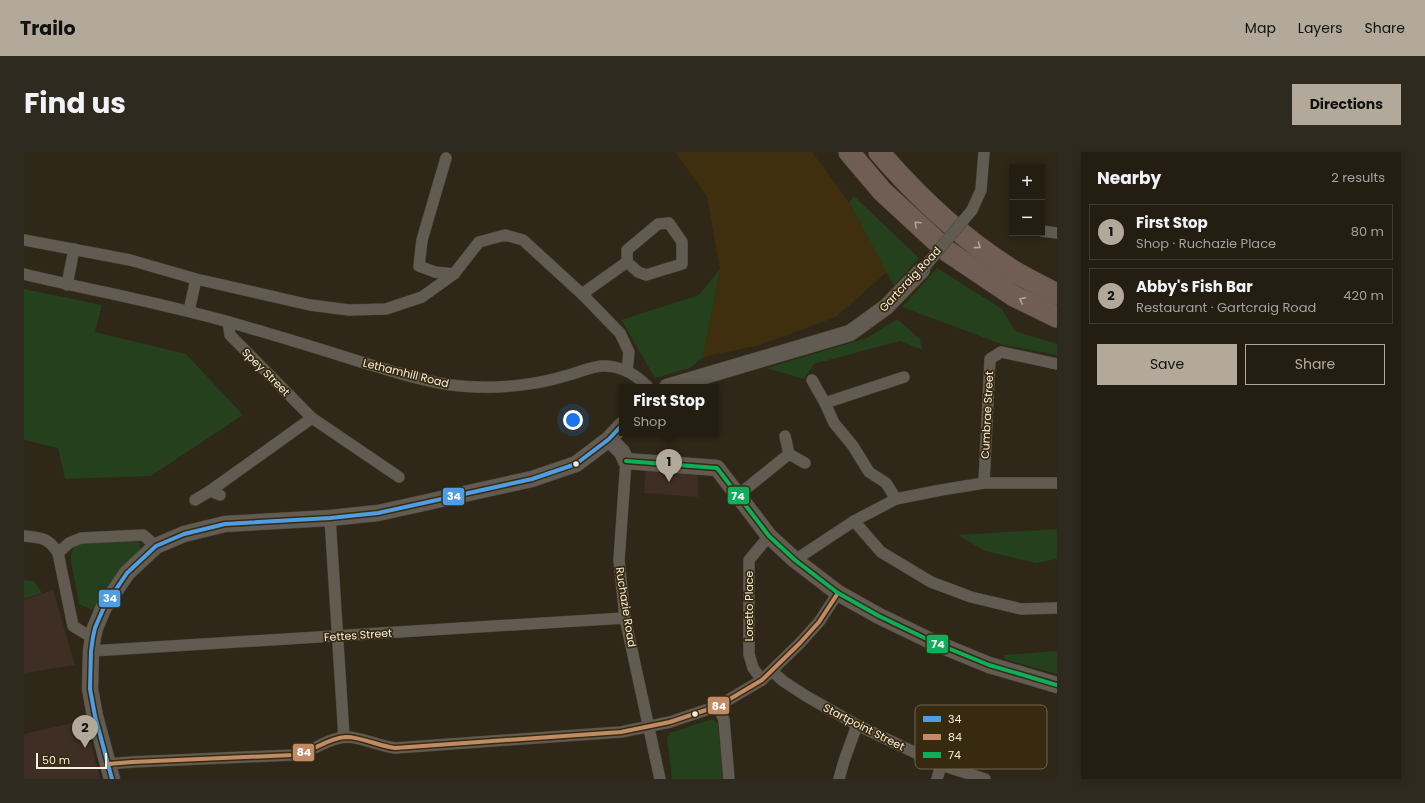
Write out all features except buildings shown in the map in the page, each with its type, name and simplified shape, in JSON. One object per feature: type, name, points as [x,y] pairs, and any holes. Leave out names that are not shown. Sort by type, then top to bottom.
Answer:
[{"type":"highway","points":[[849,152],[882,191],[947,251],[1014,296],[1057,317]]},
{"type":"highway","points":[[879,152],[906,183],[959,233],[1006,267],[1057,294]]},
{"type":"street","name":"Gartcraig Road","points":[[677,384],[850,333],[886,307],[922,270],[972,210],[981,190],[984,152]]},
{"type":"street","points":[[446,158],[422,240],[419,266],[435,272],[454,274]]},
{"type":"street","points":[[670,223],[682,242],[682,264],[646,275],[638,272],[627,262],[627,250],[658,224],[670,223]]},
{"type":"street","points":[[1045,231],[1057,233]]},
{"type":"street","points":[[24,240],[130,260],[196,279],[310,305],[349,310],[386,309],[422,297],[454,274],[479,242],[504,235],[524,240],[582,294],[620,333],[629,352],[627,370]]},
{"type":"street","points":[[67,285],[74,250]]},
{"type":"street","points":[[582,294],[627,262]]},
{"type":"street","name":"Lethamhill Road","points":[[24,274],[67,285],[189,311],[392,371],[440,383],[478,388],[520,385],[565,376],[585,369],[605,366],[627,370],[638,377],[645,384]]},
{"type":"street","points":[[189,311],[196,279]]},
{"type":"street","name":"Spey Street","points":[[228,322],[230,335],[312,418],[399,477]]},
{"type":"street","name":"Cumbrae Street","points":[[984,483],[990,359],[1001,352],[1057,364]]},
{"type":"street","points":[[825,403],[904,377]]},
{"type":"street","points":[[812,380],[834,423],[853,446],[869,472],[886,484],[896,499]]},
{"type":"street","points":[[195,500],[215,493],[312,418]]},
{"type":"street","points":[[619,428],[609,439],[576,464],[532,479],[378,513],[330,518],[225,524],[184,534],[153,549],[127,573],[104,607],[93,639],[90,689],[95,716],[110,772],[132,762],[293,755],[306,752],[319,745],[344,737],[383,747],[395,748],[621,732],[649,728],[718,706],[762,680],[819,622],[838,593]]},
{"type":"street","points":[[785,436],[789,454],[805,463]]},
{"type":"street","points":[[609,439],[622,452],[626,461],[717,468],[769,536],[795,560],[838,593],[879,616],[933,642],[989,665],[1057,685]]},
{"type":"street","points":[[737,496],[789,454]]},
{"type":"street","name":"Ruchazie Road","points":[[626,461],[619,560],[626,618],[660,779]]},
{"type":"street","points":[[795,560],[854,521],[896,499],[984,483],[1057,483]]},
{"type":"street","points":[[330,518],[344,737]]},
{"type":"street","points":[[854,521],[881,552],[931,582],[971,597],[1021,609],[1057,608]]},
{"type":"street","points":[[58,552],[68,543],[81,538],[137,535],[153,549]]},
{"type":"street","points":[[24,536],[44,538],[52,543],[58,552],[73,626],[93,639]]},
{"type":"street","name":"Loretto Place","points":[[762,680],[753,668],[749,654],[749,560],[769,536]]},
{"type":"street","name":"Fettes Street","points":[[93,639],[338,636],[626,618]]},
{"type":"street","name":"Startpoint Street","points":[[772,670],[783,681],[806,696],[857,725],[915,753]]},
{"type":"street","points":[[718,706],[724,720],[729,779]]},
{"type":"street","points":[[839,779],[857,725]]},
{"type":"street","points":[[937,779],[940,769]]},
{"type":"street","name":"Startpoint Street","points":[[954,769],[985,779]]},
{"type":"shaded area","points":[[675,152],[812,152],[849,202],[887,272],[836,317],[760,345],[703,357],[720,269],[707,197]]},
{"type":"shaded area","points":[[646,470],[698,473],[698,497],[644,493]]},
{"type":"shaded area","points":[[53,590],[75,665],[24,673],[24,600]]},
{"type":"shaded area","points":[[85,720],[100,779],[24,779],[24,734]]},
{"type":"green space","points":[[854,196],[919,258],[894,286],[849,202]]},
{"type":"green space","points":[[937,268],[1002,309],[1015,331],[1057,344],[1057,355],[1004,345],[902,307]]},
{"type":"green space","points":[[720,269],[703,357],[690,368],[655,378],[621,320],[699,295]]},
{"type":"green space","points":[[24,289],[102,305],[95,332],[186,354],[243,415],[151,476],[65,479],[58,448],[24,440]]},
{"type":"green space","points":[[897,319],[920,339],[922,350],[900,341],[814,364],[804,379],[766,368],[867,338]]},
{"type":"green space","points":[[1057,529],[1057,559],[1036,563],[985,551],[958,535]]},
{"type":"green space","points":[[136,541],[140,544],[140,550],[115,577],[96,608],[92,610],[79,604],[71,561],[72,550],[80,543]]},
{"type":"green space","points":[[24,580],[34,581],[42,593],[24,599]]},
{"type":"green space","points":[[1057,651],[1057,674],[1004,659],[1005,655]]},
{"type":"green space","points":[[712,719],[718,723],[723,779],[672,779],[667,738],[670,733]]},
{"type":"transit line","name":"34","points":[[112,779],[95,716],[90,689],[93,637],[95,628],[104,607],[127,573],[156,546],[184,534],[225,524],[330,518],[378,513],[532,479],[576,464],[609,439],[619,428]]},
{"type":"transit line","name":"74","points":[[626,461],[717,468],[769,536],[795,560],[838,593],[879,616],[933,642],[989,665],[1057,685]]},
{"type":"transit line","name":"84","points":[[108,764],[293,755],[305,752],[335,739],[346,737],[358,738],[395,748],[621,732],[670,722],[718,706],[762,680],[819,622],[838,593]]},
{"type":"place","name":"First Stop","points":[[669,482]]},
{"type":"place","name":"Abby's Fish Bar","points":[[85,748]]}]
